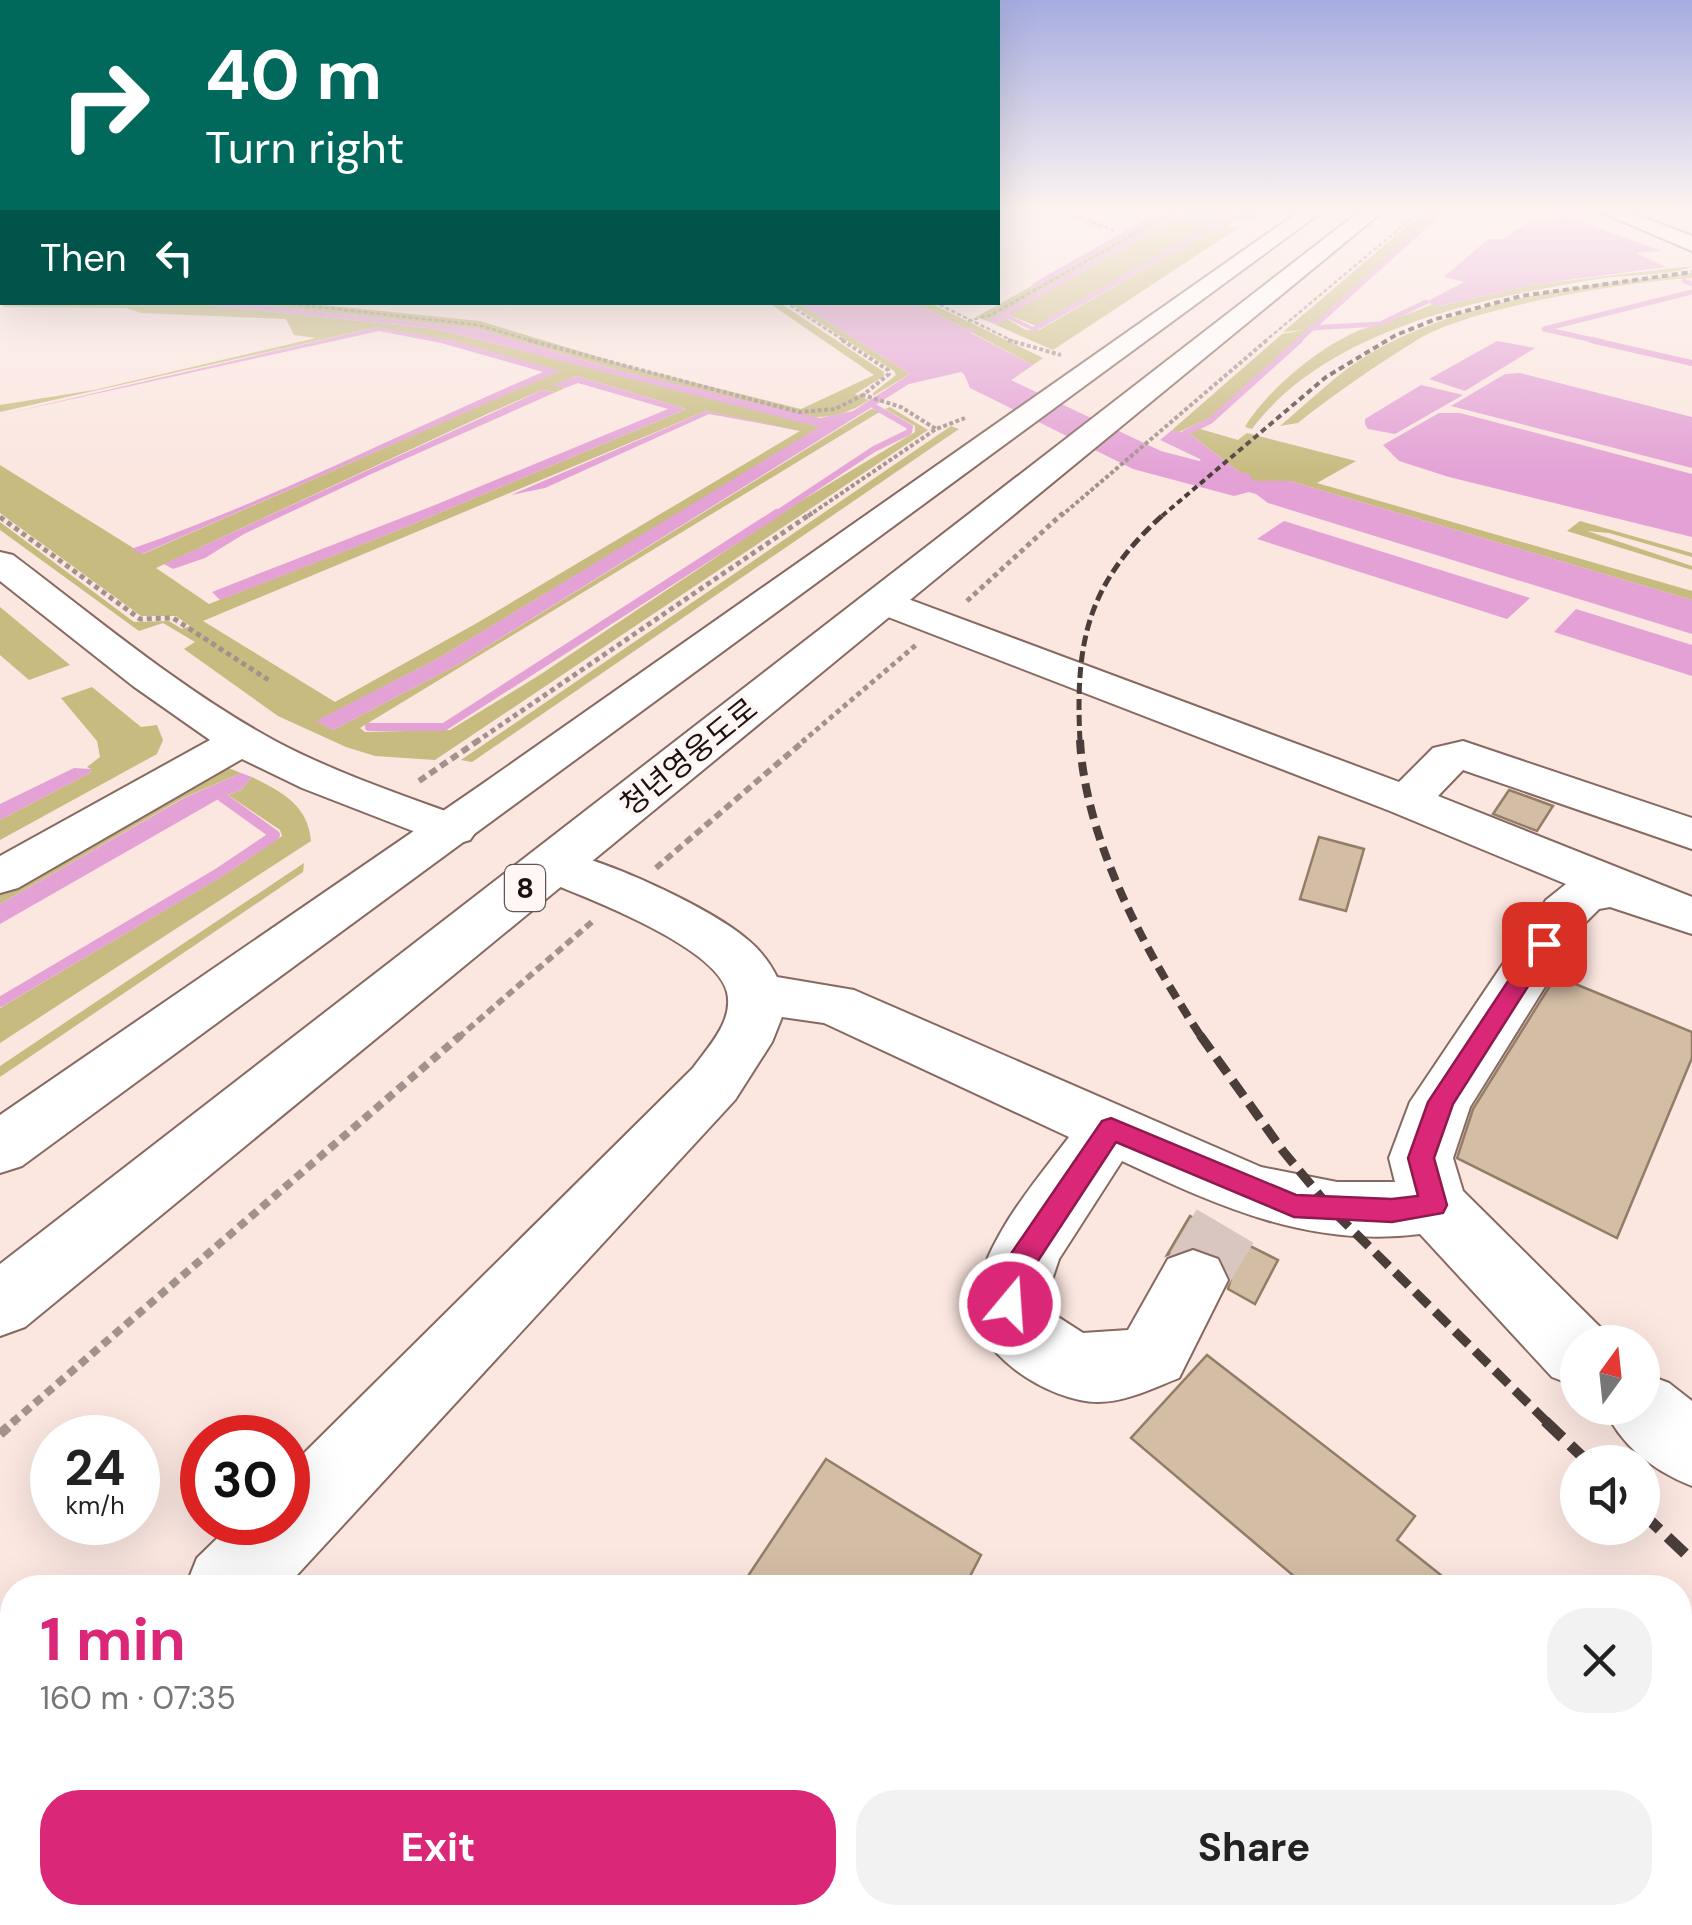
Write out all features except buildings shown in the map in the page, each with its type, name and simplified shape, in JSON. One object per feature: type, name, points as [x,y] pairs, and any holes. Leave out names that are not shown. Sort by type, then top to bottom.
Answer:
[{"type":"main road","points":[[0,1148],[453,830],[975,430],[1075,380],[1190,298]]},
{"type":"main road","name":"청년영웅도로","points":[[0,1305],[1264,298]]},
{"type":"main road","points":[[0,562],[172,694],[242,740],[305,773],[453,830]]},
{"type":"main road","points":[[884,602],[1407,801],[1669,907]]},
{"type":"main road","points":[[0,877],[242,740]]},
{"type":"main road","points":[[1407,801],[1448,758],[1462,754],[1692,834]]},
{"type":"main road","points":[[240,1575],[714,1084],[748,1035],[756,994],[738,957],[656,907],[553,866]]},
{"type":"main road","points":[[1560,1335],[1434,1205],[1421,1158],[1441,1102],[1565,912],[1584,896],[1606,892],[1669,907]]},
{"type":"main road","points":[[756,994],[834,1004],[1111,1128],[1221,1231]]},
{"type":"main road","points":[[1111,1128],[1014,1273],[1010,1304],[1026,1338],[1066,1362],[1111,1371],[1153,1355],[1221,1231],[1294,1206],[1392,1211],[1434,1205]]},
{"type":"main road","points":[[1660,1423],[1692,1449]]},
{"type":"path","points":[[968,321],[991,315],[1021,298]]},
{"type":"path","points":[[0,1434],[942,623],[1098,482],[1319,298]]},
{"type":"path","points":[[300,305],[478,325],[627,369],[800,412],[835,409],[863,396],[890,374],[790,305]]},
{"type":"path","points":[[939,305],[1034,350],[1100,362]]},
{"type":"path","points":[[863,396],[882,400],[936,429],[975,430]]},
{"type":"path","points":[[386,804],[936,429]]},
{"type":"path","points":[[0,517],[140,619],[173,618],[270,681]]},
{"type":"shaded area","points":[[1011,298],[1030,298],[996,318],[987,321],[976,317]]},
{"type":"shaded area","points":[[1027,298],[1039,298],[1009,315],[1035,328],[1048,325],[1033,331],[1008,319],[994,324],[987,321]]},
{"type":"shaded area","points":[[1038,298],[1089,298],[1039,327],[1008,315]]},
{"type":"shaded area","points":[[1095,298],[1132,298],[1053,350],[994,324],[1007,319],[1026,330],[1039,330]]},
{"type":"shaded area","points":[[1323,298],[1343,298],[1210,418],[1179,432],[1172,430],[1282,334],[1304,330],[1283,332]]},
{"type":"shaded area","points":[[1434,298],[1475,298],[1439,306],[1426,302]]},
{"type":"shaded area","points":[[1475,298],[1502,298],[1412,323],[1366,342],[1323,365],[1284,394],[1252,429],[1245,427],[1267,398],[1332,344],[1433,304]]},
{"type":"shaded area","points":[[1523,298],[1551,298],[1441,328],[1372,369],[1298,423],[1280,426],[1335,378],[1371,353],[1445,319]]},
{"type":"shaded area","points":[[3,305],[206,305],[437,329],[821,427],[437,659],[317,721],[333,730],[459,664],[871,409],[881,411],[360,728],[365,732],[450,730],[796,504],[915,432],[915,426],[885,409],[890,407],[928,430],[435,760],[375,756],[278,716],[184,649],[195,642],[163,623],[139,631],[0,530],[0,522],[134,622],[169,621],[182,629],[190,626],[176,616],[141,616],[0,513],[0,465],[143,554],[559,371],[378,327],[0,412],[0,405],[94,390],[316,338],[294,335],[286,319],[141,313],[126,308]],"holes":[[[577,376],[686,409],[401,529],[209,604],[156,568],[487,414],[542,390],[556,392],[565,388],[554,385]],[[706,411],[800,431],[477,623],[335,702],[203,621]]]},
{"type":"shaded area","points":[[206,305],[260,305],[478,329],[614,369],[820,418],[853,411],[910,374],[801,305],[920,305],[963,328],[975,330],[971,333],[1033,365],[990,395],[961,372],[909,384],[459,664],[333,730],[316,721],[437,659],[819,427],[437,329]]},
{"type":"shaded area","points":[[260,305],[324,305],[480,321],[632,367],[801,409],[874,375],[772,305],[783,305],[884,372],[884,376],[855,394],[869,400],[852,410],[826,416],[798,416],[478,329]]},
{"type":"shaded area","points":[[792,305],[801,305],[910,374],[873,396],[896,375]]},
{"type":"shaded area","points":[[920,305],[934,305],[1043,358],[1033,365]]},
{"type":"shaded area","points":[[378,327],[455,341],[560,371],[142,554],[131,549],[288,486],[543,372],[441,343],[379,331],[0,415]]},
{"type":"shaded area","points":[[1497,341],[1535,348],[1465,391],[1429,379]]},
{"type":"shaded area","points":[[1520,373],[1692,417],[1692,468],[1451,406],[1505,374]]},
{"type":"shaded area","points":[[577,376],[686,409],[220,600],[212,592],[668,409],[578,383],[565,388],[552,385]]},
{"type":"shaded area","points":[[1421,385],[1463,395],[1395,434],[1368,429],[1365,419]]},
{"type":"shaded area","points":[[542,390],[556,392],[244,534],[205,558],[173,569],[164,564]]},
{"type":"shaded area","points":[[706,411],[802,431],[709,414],[545,488],[511,495]]},
{"type":"shaded area","points":[[1439,413],[1460,413],[1692,474],[1692,537],[1449,477],[1399,461],[1383,445]]},
{"type":"shaded area","points":[[951,426],[959,429],[472,762],[461,760]]},
{"type":"shaded area","points":[[1197,428],[1238,440],[1247,433],[1356,461],[1317,483],[1692,591],[1692,600],[1290,481],[1251,481],[1190,434]]},
{"type":"shaded area","points":[[1172,430],[1190,434],[1251,481],[1290,481],[1692,600],[1692,634],[1268,503],[1256,494],[1136,461],[1148,451],[1192,470],[1201,465],[1200,459],[1160,440]]},
{"type":"shaded area","points":[[1284,521],[1530,598],[1507,619],[1257,539]]},
{"type":"shaded area","points":[[1580,521],[1692,553],[1692,557],[1609,533],[1587,531],[1692,566],[1692,570],[1567,531]]},
{"type":"shaded area","points":[[0,607],[70,665],[29,680],[0,655]]},
{"type":"shaded area","points":[[1576,609],[1692,645],[1692,676],[1554,632]]},
{"type":"shaded area","points":[[92,687],[141,727],[157,725],[163,740],[157,754],[0,840],[0,820],[90,773],[87,767],[100,757],[97,741],[61,698]]},
{"type":"shaded area","points":[[223,766],[241,773],[183,798],[0,904],[0,884]]},
{"type":"shaded area","points":[[74,768],[91,769],[90,773],[0,820],[0,804]]},
{"type":"shaded area","points":[[241,773],[252,777],[241,790],[222,797],[0,924],[0,904],[184,798]]},
{"type":"shaded area","points":[[252,777],[292,801],[305,818],[311,841],[0,1043],[0,1008],[226,874],[282,836],[280,830],[228,795],[241,790]]},
{"type":"shaded area","points":[[304,863],[303,872],[0,1077],[0,1066]]},
{"type":"waterway","points":[[1034,329],[1089,298]]},
{"type":"waterway","points":[[1313,328],[1346,298]]},
{"type":"waterway","points":[[1602,342],[1544,329],[1669,298]]},
{"type":"waterway","points":[[1313,328],[1380,324],[1426,302]]},
{"type":"waterway","points":[[895,305],[972,352],[983,380],[1147,460],[1234,483]]},
{"type":"waterway","points":[[1297,342],[1313,328]]},
{"type":"waterway","points":[[1185,433],[1210,421],[1300,340]]},
{"type":"waterway","points":[[1591,340],[1692,363]]},
{"type":"waterway","points":[[773,516],[874,449],[909,432],[910,427],[875,407]]},
{"type":"waterway","points":[[369,727],[444,727],[777,513]]},
{"type":"waterway","points":[[0,1002],[220,872],[275,835],[222,797]]},
{"type":"tunnel","points":[[1193,1280],[1225,1226]]},
{"type":"railway","points":[[1162,516],[1326,377],[1396,335],[1436,319],[1514,298]]},
{"type":"railway","points":[[1162,516],[1165,513]]},
{"type":"railway","points":[[1080,742],[1080,673],[1091,616],[1118,564],[1162,516]]},
{"type":"railway","points":[[1080,740],[1084,778],[1106,857],[1160,971],[1201,1036]]},
{"type":"railway","points":[[1201,1036],[1283,1151],[1331,1209],[1548,1423]]},
{"type":"railway","points":[[1545,1421],[1570,1445]]},
{"type":"railway","points":[[1660,1530],[1692,1560]]},
{"type":"route","points":[[1010,1304],[1014,1273],[1111,1128],[1243,1188],[1294,1206],[1392,1211],[1434,1205],[1421,1158],[1441,1102],[1544,944]]}]
